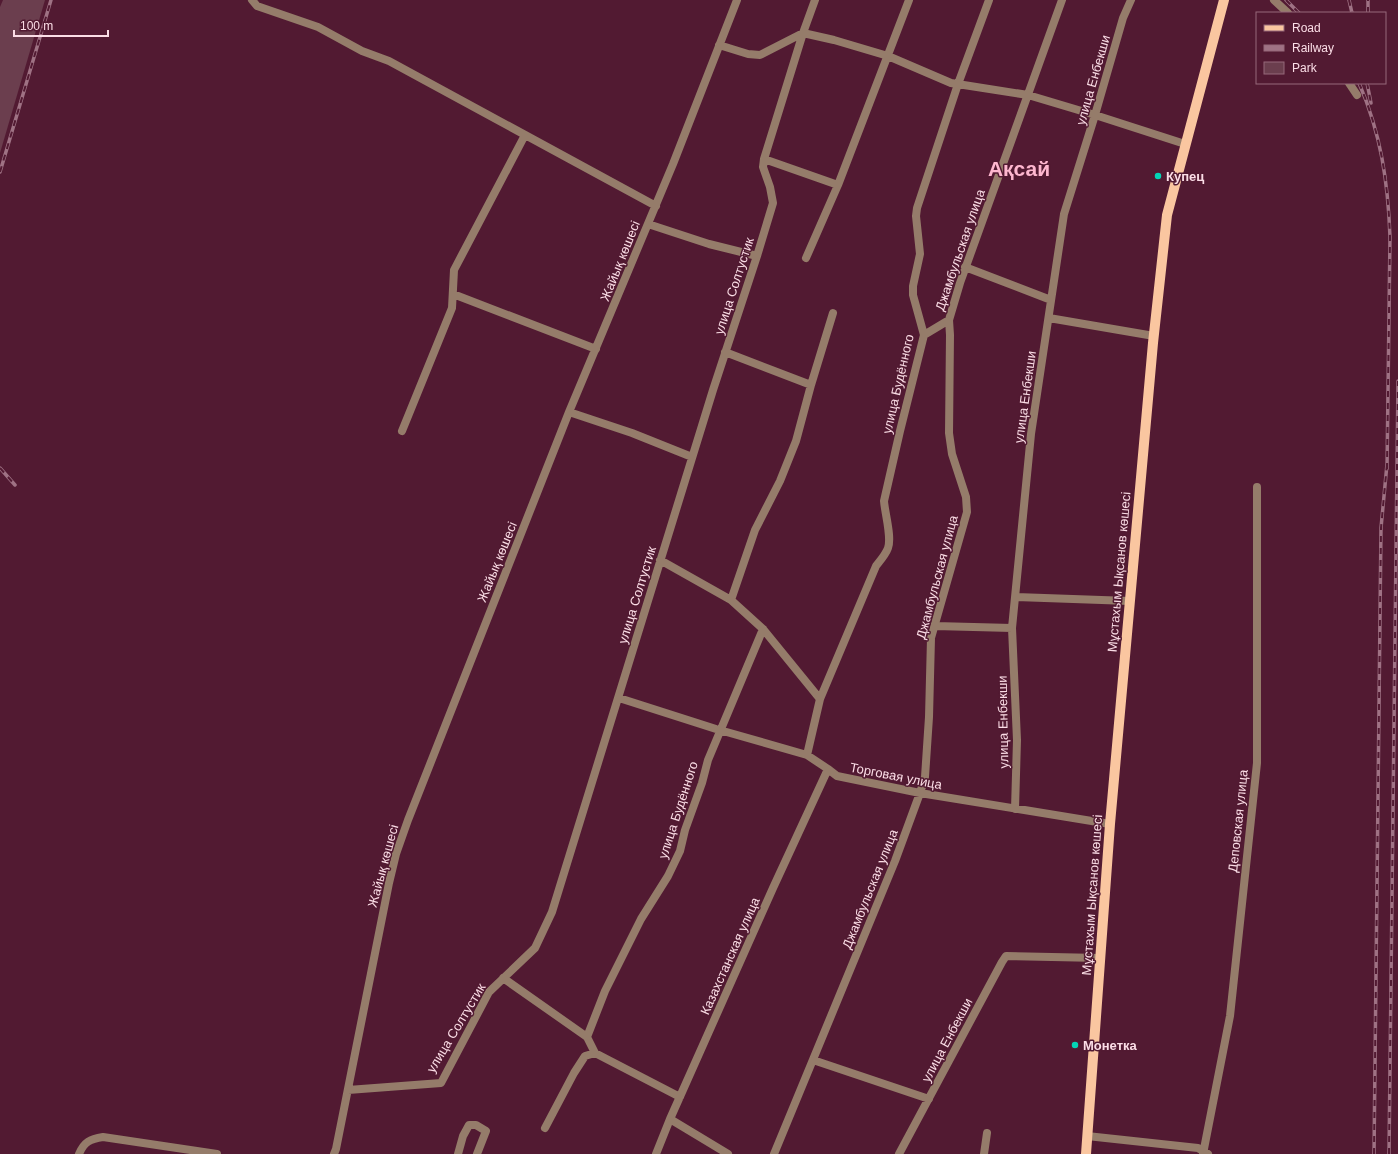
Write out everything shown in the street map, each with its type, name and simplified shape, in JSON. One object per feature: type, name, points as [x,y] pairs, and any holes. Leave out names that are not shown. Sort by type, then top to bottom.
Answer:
[{"type":"main road","name":"Мұстахым Ықсанов көшесі","points":[[1086,1154],[1110,824],[1154,336],[1168,215],[1185,144],[1224,0]]},
{"type":"street","points":[[252,0],[257,6],[318,27],[362,51],[389,61],[656,206]]},
{"type":"street","name":"Жайық көшесі","points":[[335,1152],[396,854],[408,820],[569,412],[656,206],[737,0]]},
{"type":"street","name":"улица Солтустик","points":[[348,1090],[441,1082],[489,992],[535,948],[552,912],[692,457],[773,203],[770,187],[763,167],[764,159],[815,0]]},
{"type":"street","points":[[806,258],[838,185],[909,0]]},
{"type":"street","name":"улица Будённого","points":[[807,755],[820,699],[876,566],[888,550],[890,543],[884,501],[924,335],[913,295],[913,286],[920,254],[916,216],[917,208],[958,84],[989,0]]},
{"type":"street","name":"Джамбульская улица","points":[[774,1154],[895,861],[925,777],[929,717],[931,638],[967,512],[966,497],[952,454],[950,432],[949,320],[965,267],[1062,0]]},
{"type":"street","name":"улица Енбекши","points":[[1015,809],[1017,740],[1012,628],[1031,434],[1064,214],[1123,18],[1131,0]]},
{"type":"street","points":[[1274,0],[1287,12]]},
{"type":"street","points":[[719,45],[748,54],[760,55],[804,32],[888,56],[951,83],[1028,95],[1185,144]]},
{"type":"street","points":[[1350,84],[1357,95]]},
{"type":"street","points":[[402,431],[452,308],[454,270],[525,135]]},
{"type":"street","points":[[764,159],[838,185]]},
{"type":"street","points":[[648,224],[709,244],[757,256]]},
{"type":"street","points":[[965,267],[1051,300]]},
{"type":"street","points":[[453,294],[596,349]]},
{"type":"street","points":[[732,600],[755,530],[780,480],[796,441],[833,313]]},
{"type":"street","points":[[1049,318],[1154,336]]},
{"type":"street","points":[[924,335],[949,320]]},
{"type":"street","points":[[725,352],[811,385]]},
{"type":"street","points":[[569,412],[632,433],[692,457]]},
{"type":"street","name":"Деповская улица","points":[[1205,1153],[1230,1016],[1257,763],[1257,487]]},
{"type":"street","points":[[660,560],[732,600],[763,630],[820,699]]},
{"type":"street","points":[[1015,597],[1130,601]]},
{"type":"street","points":[[935,626],[1012,628]]},
{"type":"street","name":"улица Будённого","points":[[587,1037],[606,991],[641,919],[668,876],[680,851],[685,830],[702,783],[708,760],[763,630]]},
{"type":"street","name":"Торговая улица","points":[[619,698],[720,730],[807,755],[837,776],[920,793],[1110,824]]},
{"type":"street","name":"Казахстанская улица","points":[[656,1154],[670,1119],[773,888],[828,769]]},
{"type":"street","name":"улица Енбекши","points":[[899,1154],[1006,956],[1100,958]]},
{"type":"street","points":[[503,978],[587,1037],[595,1053],[680,1097]]},
{"type":"street","points":[[544,1128],[570,1079],[585,1056],[595,1053]]},
{"type":"street","points":[[813,1060],[930,1098]]},
{"type":"street","points":[[670,1119],[728,1154]]},
{"type":"street","points":[[458,1154],[468,1125],[476,1125],[486,1131],[477,1154]]},
{"type":"street","points":[[984,1154],[988,1134]]},
{"type":"street","points":[[1087,1136],[1198,1148],[1205,1153]]},
{"type":"street","points":[[79,1154],[83,1146],[92,1139],[103,1137],[215,1154]]},
{"type":"green space","points":[[3,0],[45,0],[0,153],[0,7]]},
{"type":"railway","points":[[0,172],[51,0]]},
{"type":"railway","points":[[1286,0],[1298,12]]},
{"type":"railway","points":[[1349,0],[1352,12]]},
{"type":"railway","points":[[1368,0],[1368,12]]},
{"type":"railway","points":[[1359,84],[1367,102],[1378,140],[1385,178],[1389,217],[1387,469]]},
{"type":"railway","points":[[1367,84],[1371,103]]},
{"type":"railway","points":[[1389,1154],[1398,381]]},
{"type":"railway","points":[[1374,1154],[1381,528],[1387,464]]},
{"type":"railway","points":[[0,468],[15,485]]},
{"type":"place","name":"Купец","points":[[1158,176]]},
{"type":"place","name":"Монетка","points":[[1075,1045]]},
{"type":"district","name":"Ақсай","points":[[1019,168]]}]
